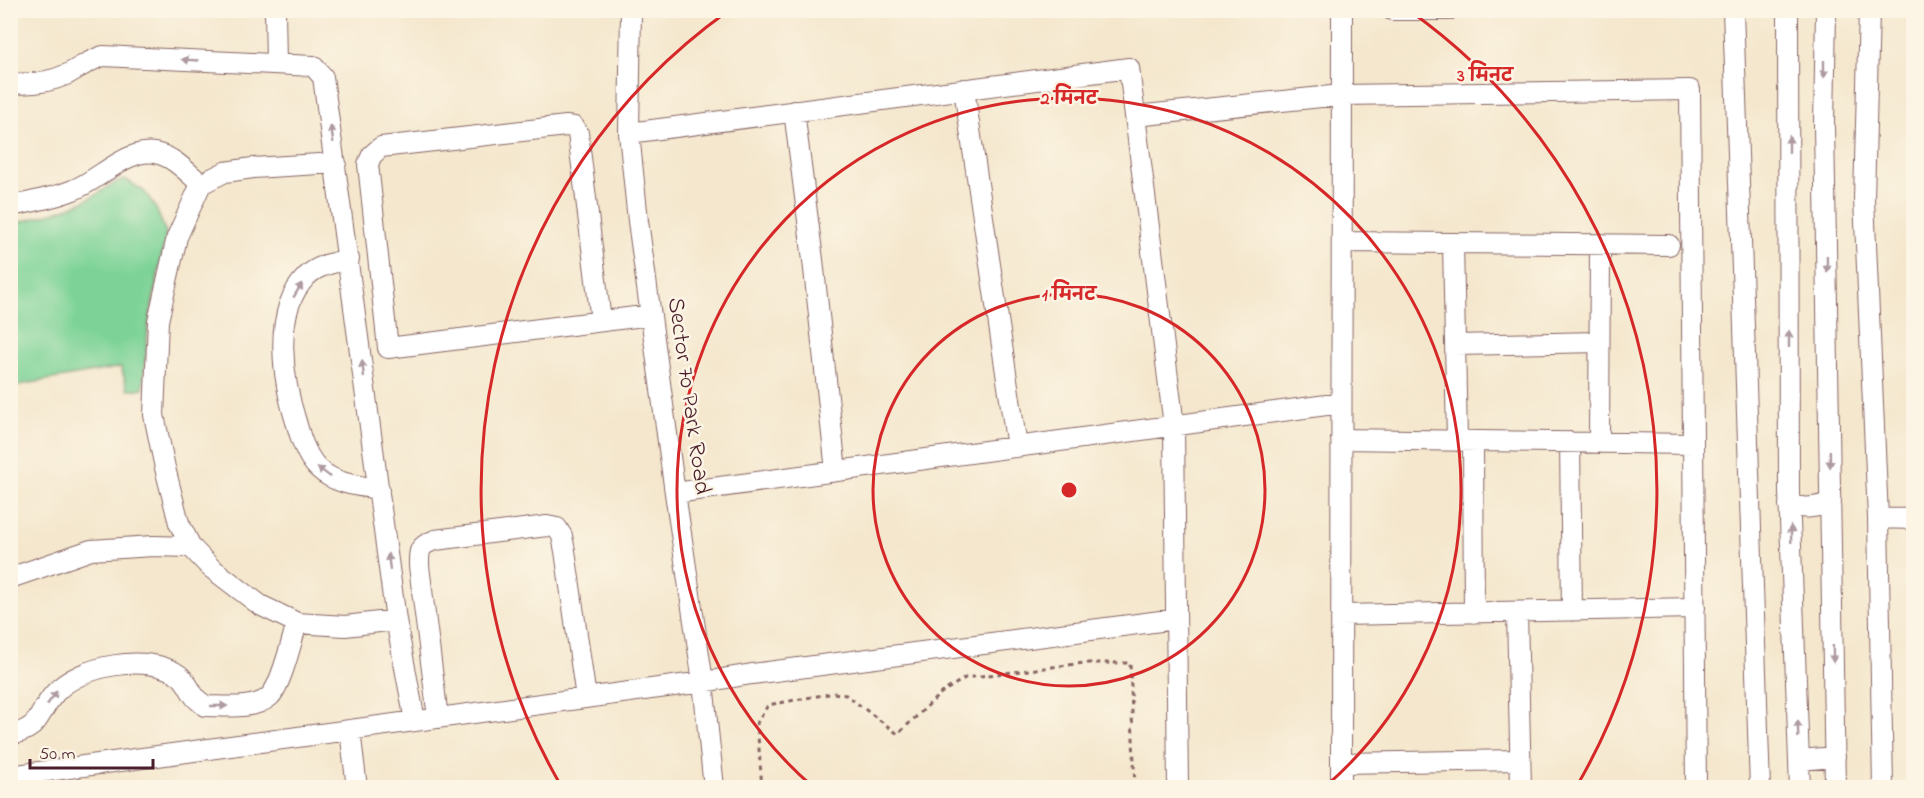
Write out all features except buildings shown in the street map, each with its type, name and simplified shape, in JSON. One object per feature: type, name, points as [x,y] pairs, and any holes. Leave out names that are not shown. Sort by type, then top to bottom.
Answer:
[{"type":"street","points":[[275,10],[276,64]]},
{"type":"street","name":"Sector 70 Park Road","points":[[631,10],[629,133],[651,315],[703,682],[714,788]]},
{"type":"street","points":[[1341,788],[1342,10]]},
{"type":"street","points":[[1392,10],[1448,10]]},
{"type":"street","points":[[1733,10],[1760,788]]},
{"type":"street","points":[[1826,10],[1824,125],[1835,788]]},
{"type":"street","points":[[1869,10],[1864,199],[1878,518],[1883,788]]},
{"type":"street","points":[[1786,11],[1790,505],[1800,788]]},
{"type":"street","points":[[10,83],[26,85],[43,82],[65,75],[102,56],[313,66],[323,77],[396,620],[415,721]]},
{"type":"street","points":[[629,133],[1129,68],[1174,426],[1178,788]]},
{"type":"street","points":[[964,89],[1017,447]]},
{"type":"street","points":[[1135,116],[1341,95],[1690,90],[1696,788]]},
{"type":"street","points":[[794,111],[836,471]]},
{"type":"street","points":[[602,321],[578,133],[574,127],[566,126],[381,147],[372,155],[368,164],[388,348],[651,315]]},
{"type":"street","points":[[10,206],[75,190],[129,157],[143,153],[156,153],[167,157],[201,184]]},
{"type":"street","points":[[336,163],[225,172],[201,184],[177,237],[158,321],[154,415],[179,523],[192,548],[210,567],[260,605],[297,623],[345,626],[396,620]]},
{"type":"street","points":[[1342,242],[1669,245]]},
{"type":"street","points":[[1453,243],[1455,345],[1465,441],[1474,613]]},
{"type":"street","points":[[1599,443],[1600,244]]},
{"type":"street","points":[[349,260],[325,265],[308,275],[295,291],[288,309],[284,334],[284,371],[299,433],[306,452],[319,469],[336,480],[354,486],[379,489]]},
{"type":"street","points":[[1455,345],[1599,342]]},
{"type":"street","points":[[675,493],[1341,404]]},
{"type":"street","points":[[1341,439],[1693,444]]},
{"type":"street","points":[[1570,442],[1572,611]]},
{"type":"street","points":[[1790,505],[1816,508],[1831,502]]},
{"type":"street","points":[[1878,518],[1914,519]]},
{"type":"street","points":[[438,718],[419,566],[419,551],[424,544],[435,540],[547,526],[557,528],[562,536],[565,551],[586,698]]},
{"type":"street","points":[[10,578],[91,550],[153,546],[192,548]]},
{"type":"street","points":[[1341,615],[1695,608]]},
{"type":"street","points":[[1517,612],[1521,788]]},
{"type":"street","points":[[10,776],[752,674],[1176,619]]},
{"type":"street","points":[[10,735],[26,732],[32,727],[56,692],[77,676],[129,663],[165,667],[179,675],[190,686],[195,698],[205,706],[251,704],[268,698],[276,690],[297,623]]},
{"type":"street","points":[[350,730],[357,788]]},
{"type":"street","points":[[1799,760],[1835,757]]},
{"type":"street","points":[[1341,763],[1520,760]]},
{"type":"path","points":[[762,788],[757,723],[768,705],[834,693],[846,696],[898,734],[942,693],[965,678],[1096,663],[1130,663],[1135,788]]},
{"type":"green space","points":[[125,179],[144,191],[155,206],[166,233],[148,327],[143,388],[128,390],[121,367],[13,386],[11,383],[11,224],[73,206]]}]
